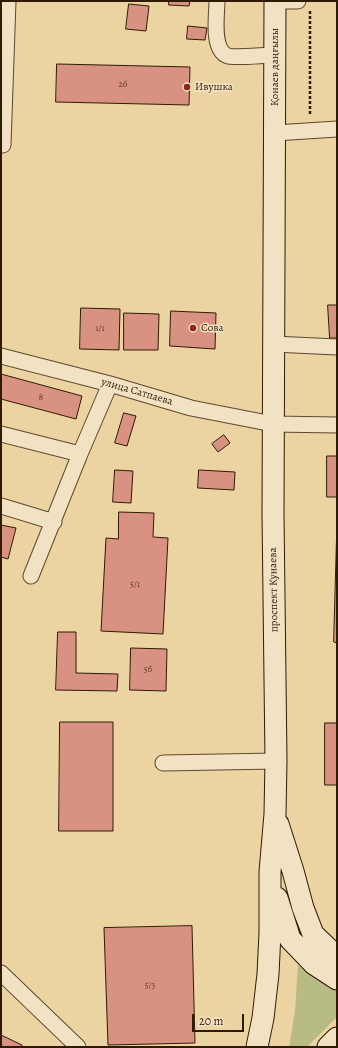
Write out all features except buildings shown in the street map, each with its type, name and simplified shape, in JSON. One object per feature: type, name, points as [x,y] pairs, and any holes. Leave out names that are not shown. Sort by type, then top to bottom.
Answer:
[{"type":"main road","name":"Қонаев даңғылы","points":[[275,1],[275,164]]},
{"type":"main road","name":"проспект Кунаева","points":[[257,1047],[263,1018],[268,974],[270,872],[276,761],[273,514],[275,164]]},
{"type":"main road","points":[[274,814],[293,871],[303,908],[313,934],[337,958]]},
{"type":"main road","points":[[270,872],[284,924],[290,939],[314,964],[337,979]]},
{"type":"main road","points":[[328,1047],[337,1038]]},
{"type":"street","points":[[2,145],[8,1]]},
{"type":"street","points":[[217,1],[216,39],[221,52],[228,56],[274,55]]},
{"type":"street","points":[[275,1],[304,5]]},
{"type":"street","points":[[275,133],[337,129]]},
{"type":"street","points":[[273,344],[337,347]]},
{"type":"street","name":"улица Сатпаева","points":[[1,356],[110,384],[191,408],[273,424],[337,425]]},
{"type":"street","points":[[31,576],[110,384]]},
{"type":"street","points":[[1,434],[80,454]]},
{"type":"street","points":[[1,506],[54,522]]},
{"type":"street","points":[[163,763],[276,761]]},
{"type":"street","points":[[1,973],[78,1047]]},
{"type":"path","points":[[304,5],[310,131]]},
{"type":"green space","points":[[298,965],[315,978],[337,991],[337,1017],[307,1047],[289,1047],[295,1011]]},
{"type":"place","name":"Ивушка","points":[[187,87]]},
{"type":"place","name":"Сова","points":[[193,328]]}]
